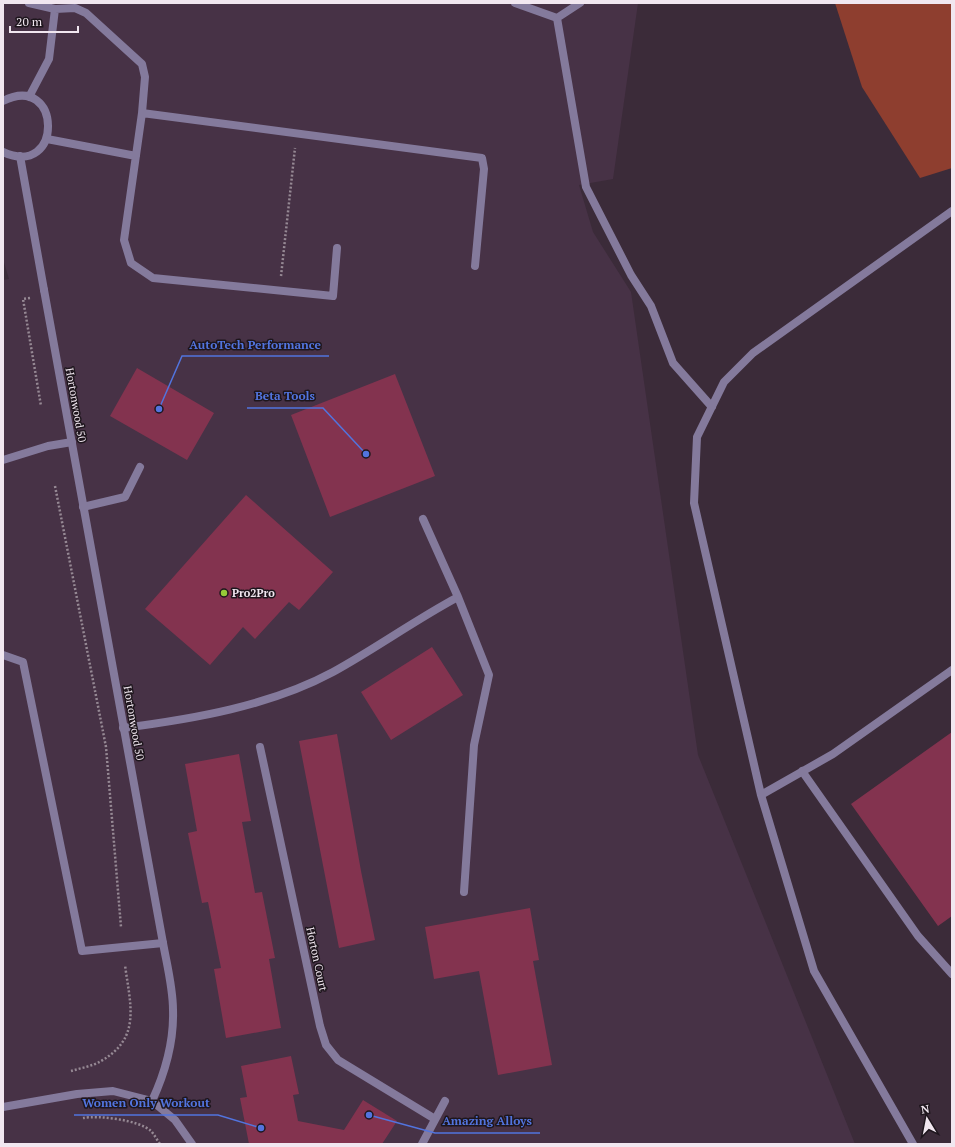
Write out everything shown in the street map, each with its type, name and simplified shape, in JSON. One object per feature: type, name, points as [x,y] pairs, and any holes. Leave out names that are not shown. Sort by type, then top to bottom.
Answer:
[{"type":"street","points":[[29,3],[55,9],[75,8],[86,13],[142,64],[145,77],[142,113],[124,240],[130,263],[153,278],[333,296],[337,248]]},
{"type":"street","points":[[515,3],[557,18]]},
{"type":"street","points":[[557,18],[580,3]]},
{"type":"street","points":[[29,97],[49,59],[55,9]]},
{"type":"street","points":[[557,18],[586,187],[632,275],[651,306],[673,363],[712,407]]},
{"type":"street","points":[[3,101],[10,97],[29,97],[38,102],[45,110],[49,119],[47,139],[36,151],[20,156],[10,155],[3,152]]},
{"type":"street","points":[[142,113],[482,158],[484,169],[475,266]]},
{"type":"street","points":[[47,139],[136,156]]},
{"type":"street","name":"Hortonwood 50","points":[[20,156],[174,1008],[172,1038],[158,1088],[152,1101]]},
{"type":"street","points":[[913,1144],[814,971],[761,795],[694,503],[697,437],[724,382],[753,353],[952,211]]},
{"type":"street","points":[[3,460],[48,446],[72,442]]},
{"type":"street","points":[[84,507],[125,497],[140,467]]},
{"type":"street","points":[[423,518],[458,597],[489,676],[474,745],[464,892]]},
{"type":"street","points":[[123,728],[171,722],[267,700],[332,672],[414,621],[458,597]]},
{"type":"street","points":[[3,655],[23,662],[82,951],[163,943]]},
{"type":"street","points":[[761,795],[833,754],[952,670]]},
{"type":"street","name":"Horton Court","points":[[260,747],[318,1018],[326,1045],[338,1060],[435,1119]]},
{"type":"street","points":[[802,771],[918,936],[952,974]]},
{"type":"street","points":[[3,1107],[77,1094],[113,1091],[152,1101],[175,1120],[192,1144]]},
{"type":"street","points":[[422,1144],[445,1101]]},
{"type":"path","points":[[280,290],[297,133]]},
{"type":"path","points":[[32,298],[23,299],[41,406]]},
{"type":"path","points":[[55,486],[106,747],[122,927]]},
{"type":"path","points":[[71,1071],[101,1062],[124,1043],[129,1030],[131,1014],[125,965]]},
{"type":"path","points":[[82,1118],[91,1116],[126,1120],[150,1130],[160,1144]]},
{"type":"shaded area","points":[[3,3],[638,3],[613,179],[579,185],[593,232],[631,292],[698,755],[855,1144],[3,1144],[3,280],[9,279],[3,259]]},
{"type":"shaded area","points":[[835,3],[952,3],[952,168],[920,178],[862,87]]},
{"type":"building","points":[[137,368],[214,413],[187,460],[110,416]]},
{"type":"building","points":[[395,374],[435,476],[330,517],[291,415]]},
{"type":"building","points":[[246,495],[333,572],[299,610],[289,602],[255,639],[243,627],[210,665],[145,609]]},
{"type":"building","points":[[432,647],[463,695],[391,740],[361,692]]},
{"type":"building","points":[[952,732],[952,916],[938,926],[851,804]]},
{"type":"building","points":[[337,734],[361,871],[375,940],[339,948],[299,741]]},
{"type":"building","points":[[239,754],[251,821],[242,822],[255,893],[262,892],[275,958],[269,959],[281,1028],[226,1038],[214,969],[221,968],[208,902],[202,903],[188,833],[197,831],[185,764]]},
{"type":"building","points":[[530,908],[539,960],[533,961],[552,1065],[498,1075],[479,971],[434,979],[425,927]]},
{"type":"building","points":[[291,1056],[299,1094],[293,1095],[298,1121],[344,1130],[363,1100],[397,1121],[382,1144],[249,1144],[240,1098],[247,1097],[241,1066]]},
{"type":"place","name":"AutoTech Performance","points":[[159,409]]},
{"type":"place","name":"Beta Tools","points":[[366,454]]},
{"type":"place","name":"Pro2Pro","points":[[224,593]]},
{"type":"place","name":"Amazing Alloys","points":[[369,1115]]},
{"type":"place","name":"Women Only Workout","points":[[261,1128]]}]
